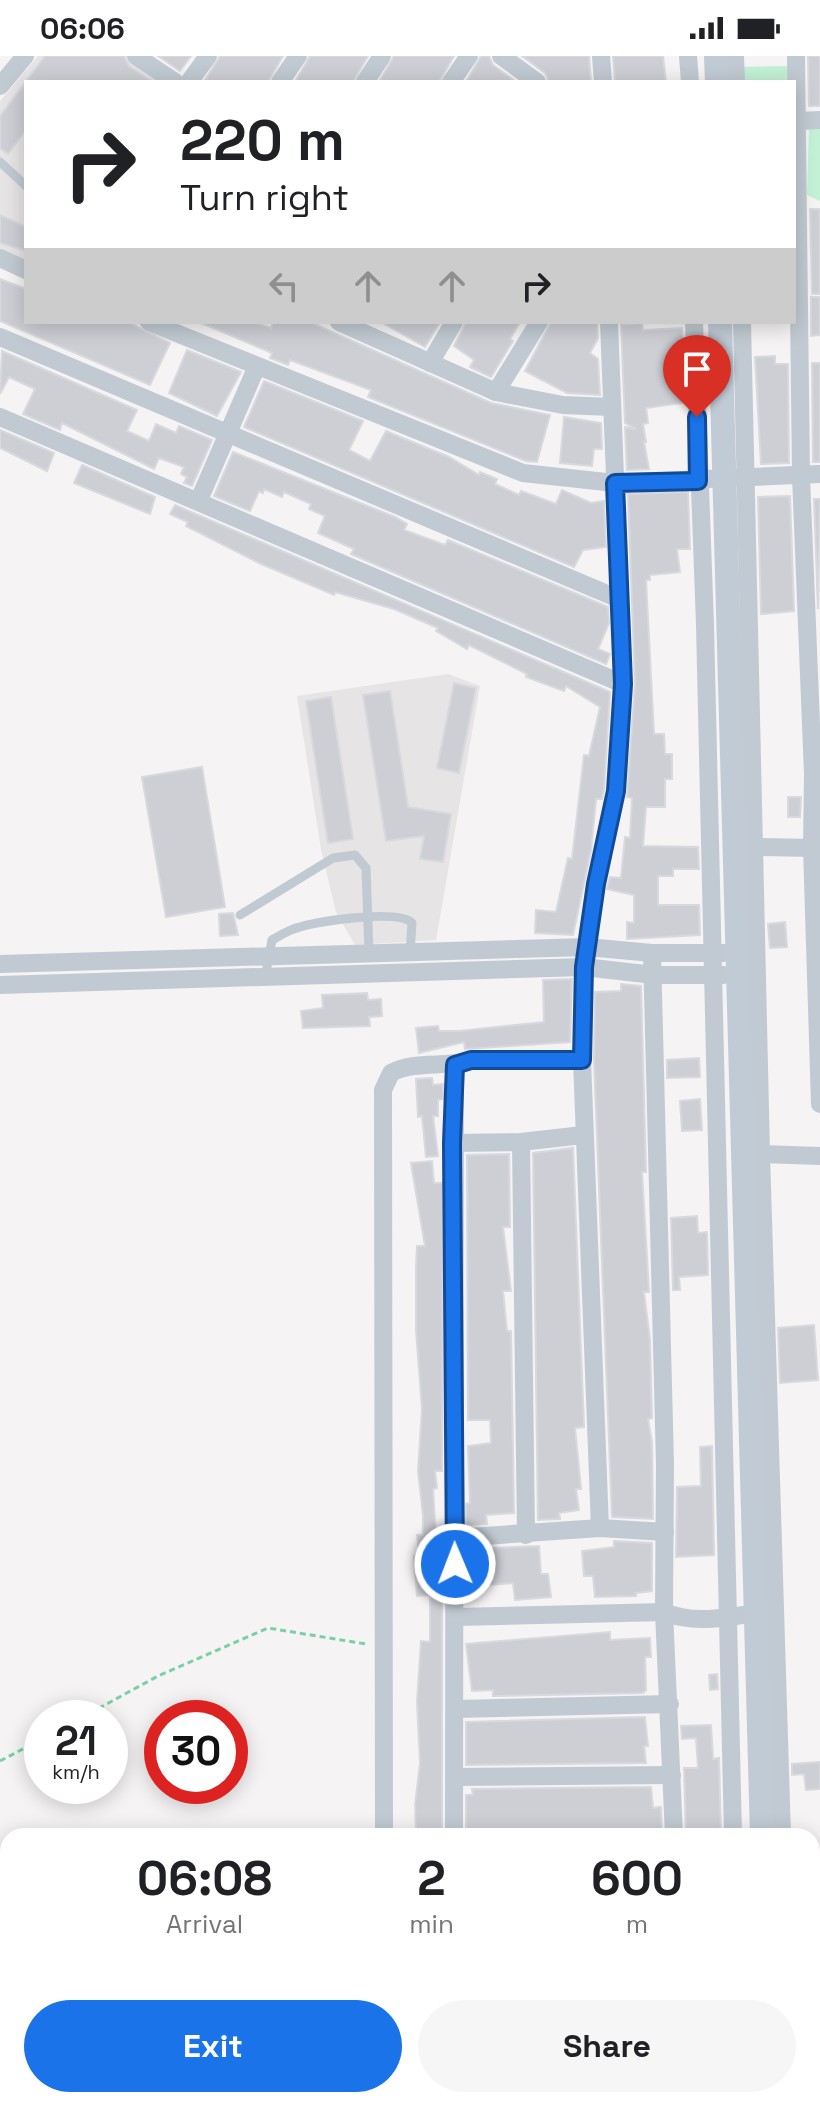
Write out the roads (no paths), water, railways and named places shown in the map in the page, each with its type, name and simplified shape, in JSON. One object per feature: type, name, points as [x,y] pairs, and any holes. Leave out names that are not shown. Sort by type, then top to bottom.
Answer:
[{"type":"street","points":[[0,86],[25,56]]},
{"type":"street","points":[[136,56],[172,80]]},
{"type":"street","points":[[190,80],[208,56]]},
{"type":"street","points":[[281,80],[298,56]]},
{"type":"street","points":[[366,80],[382,56]]},
{"type":"street","points":[[452,80],[469,56]]},
{"type":"street","points":[[501,56],[533,80]]},
{"type":"street","points":[[601,56],[603,80]]},
{"type":"street","points":[[688,56],[690,80]]},
{"type":"street","points":[[716,56],[717,80]]},
{"type":"street","points":[[735,56],[736,80]]},
{"type":"street","points":[[796,56],[817,774],[815,858],[820,1104]]},
{"type":"street","points":[[798,121],[820,120]]},
{"type":"street","points":[[801,205],[820,205]]},
{"type":"street","points":[[0,258],[24,269]]},
{"type":"street","points":[[154,324],[523,473],[615,483],[810,475]]},
{"type":"street","points":[[430,363],[453,324]]},
{"type":"street","points":[[496,392],[538,324]]},
{"type":"street","points":[[600,1528],[582,1060],[584,967],[616,791],[623,684],[609,324]]},
{"type":"street","points":[[694,324],[705,625],[733,1828]]},
{"type":"street","points":[[720,324],[734,479],[756,847],[761,1154],[782,1828]]},
{"type":"street","points":[[742,324],[734,479],[739,964],[762,1828]]},
{"type":"street","points":[[366,328],[430,363],[496,392],[563,405],[611,407]]},
{"type":"street","points":[[0,337],[619,599]]},
{"type":"street","points":[[199,500],[257,366]]},
{"type":"street","points":[[0,417],[623,684]]},
{"type":"street","points":[[756,847],[815,858]]},
{"type":"street","points":[[0,964],[587,947],[652,953],[712,953],[739,964]]},
{"type":"street","points":[[652,953],[665,1532],[664,1612],[674,1828]]},
{"type":"street","points":[[0,985],[584,967],[654,975],[712,975],[739,964]]},
{"type":"street","points":[[384,1828],[383,1090],[386,1080],[396,1070],[455,1065],[471,1060],[582,1060]]},
{"type":"street","points":[[454,1828],[456,1617],[452,1143],[455,1065]]},
{"type":"street","points":[[452,1143],[521,1142],[583,1135]]},
{"type":"street","points":[[521,1142],[526,1535]]},
{"type":"street","points":[[761,1154],[820,1156]]},
{"type":"street","points":[[454,1538],[600,1528],[665,1532]]},
{"type":"street","points":[[456,1617],[664,1612],[678,1618],[755,1613]]},
{"type":"street","points":[[455,1709],[670,1704]]},
{"type":"street","points":[[454,1777],[672,1775]]},
{"type":"lane","points":[[0,162],[24,184]]},
{"type":"lane","points":[[240,915],[333,858],[355,855],[366,868],[369,952]]},
{"type":"lane","points":[[265,978],[272,940],[301,926],[368,918],[408,918],[412,923],[407,973]]}]
